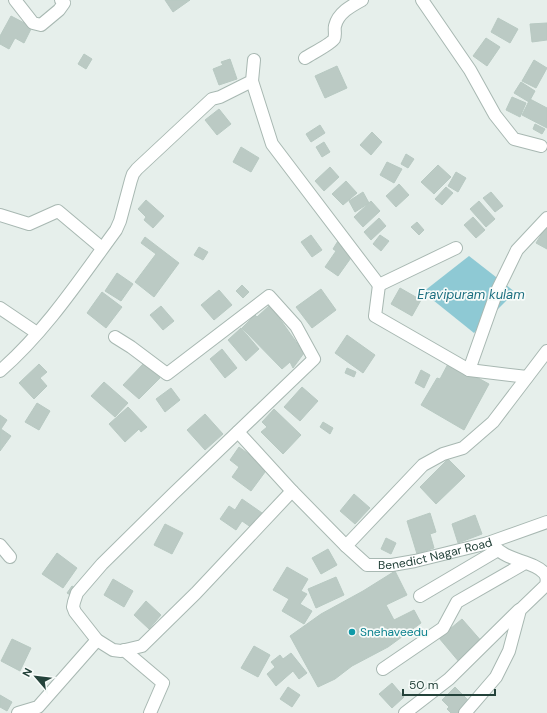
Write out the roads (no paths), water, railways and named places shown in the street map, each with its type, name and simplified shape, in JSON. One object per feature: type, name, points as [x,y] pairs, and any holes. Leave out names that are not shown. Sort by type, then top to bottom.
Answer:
[{"type":"street","points":[[15,0],[33,23],[41,25],[64,4],[61,0]]},
{"type":"street","points":[[305,58],[333,41],[336,24],[342,14],[362,0]]},
{"type":"street","points":[[422,0],[470,70],[495,115],[514,138],[541,146]]},
{"type":"street","points":[[254,60],[252,81],[272,144],[379,285],[375,316],[469,370],[527,377]]},
{"type":"street","points":[[0,371],[14,359],[62,304],[118,226],[131,180],[137,169],[212,99],[220,97],[252,81]]},
{"type":"street","points":[[0,215],[29,224],[58,211],[102,248]]},
{"type":"street","points":[[469,370],[498,291],[517,250],[547,218]]},
{"type":"street","points":[[379,285],[456,248]]},
{"type":"street","points":[[115,337],[167,374],[269,296],[296,326],[314,359],[102,564],[77,593],[73,607],[75,612],[97,640],[112,650],[118,651],[142,646],[196,593],[292,491]]},
{"type":"street","points":[[0,308],[37,333]]},
{"type":"street","points":[[346,546],[423,465],[443,454],[463,448],[493,422],[547,351]]},
{"type":"street","name":"Benedict Nagar Road","points":[[238,432],[292,491],[346,546],[367,565],[392,565],[488,543],[547,522]]},
{"type":"street","points":[[405,713],[449,679],[546,585],[547,580],[542,571],[507,556],[488,543]]},
{"type":"street","points":[[0,545],[10,557]]},
{"type":"street","points":[[420,596],[498,550]]},
{"type":"street","points":[[383,668],[443,628],[457,602],[525,563]]},
{"type":"street","points":[[465,713],[496,677],[510,651],[520,610]]},
{"type":"street","points":[[18,713],[38,707],[97,640]]},
{"type":"street","points":[[124,650],[163,683],[150,713]]},
{"type":"water","name":"Eravipuram kulam","points":[[469,256],[515,292],[474,333],[423,292]]},
{"type":"place","name":"Snehaveedu","points":[[352,632]]}]
